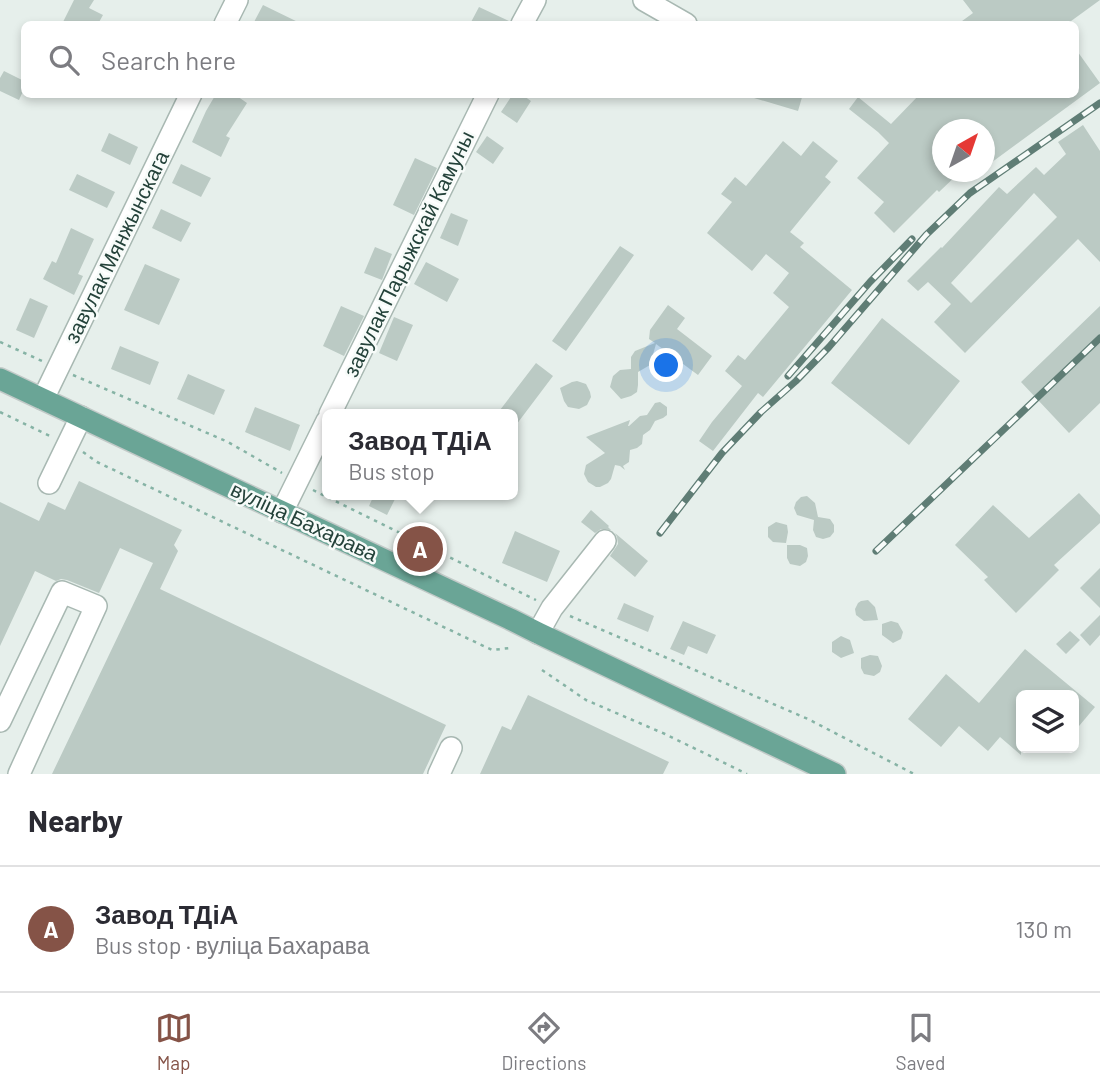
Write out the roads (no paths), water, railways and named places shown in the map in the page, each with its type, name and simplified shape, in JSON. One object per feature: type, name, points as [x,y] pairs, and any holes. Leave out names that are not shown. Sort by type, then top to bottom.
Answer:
[{"type":"main road","name":"вуліца Бахарава","points":[[0,379],[835,774]]},
{"type":"street","points":[[226,21],[237,0]]},
{"type":"street","points":[[524,21],[535,0]]},
{"type":"street","points":[[644,0],[680,21]]},
{"type":"street","name":"завулак Мянжынскага","points":[[43,399],[189,98]]},
{"type":"street","name":"завулак Парыжскай Камуны","points":[[332,409],[486,98]]},
{"type":"street","points":[[49,483],[81,417]]},
{"type":"street","points":[[282,512],[322,431]]},
{"type":"street","points":[[538,633],[552,608],[605,541]]},
{"type":"street","points":[[0,721],[62,592],[96,606],[19,774]]},
{"type":"street","points":[[439,774],[452,748]]},
{"type":"railway","points":[[660,533],[722,453],[829,347],[926,235],[970,193],[1100,103]]},
{"type":"railway","points":[[788,376],[870,282],[912,239]]},
{"type":"railway","points":[[876,551],[1100,338]]},
{"type":"place","name":"Завод ТДіА","points":[[420,549]]}]
